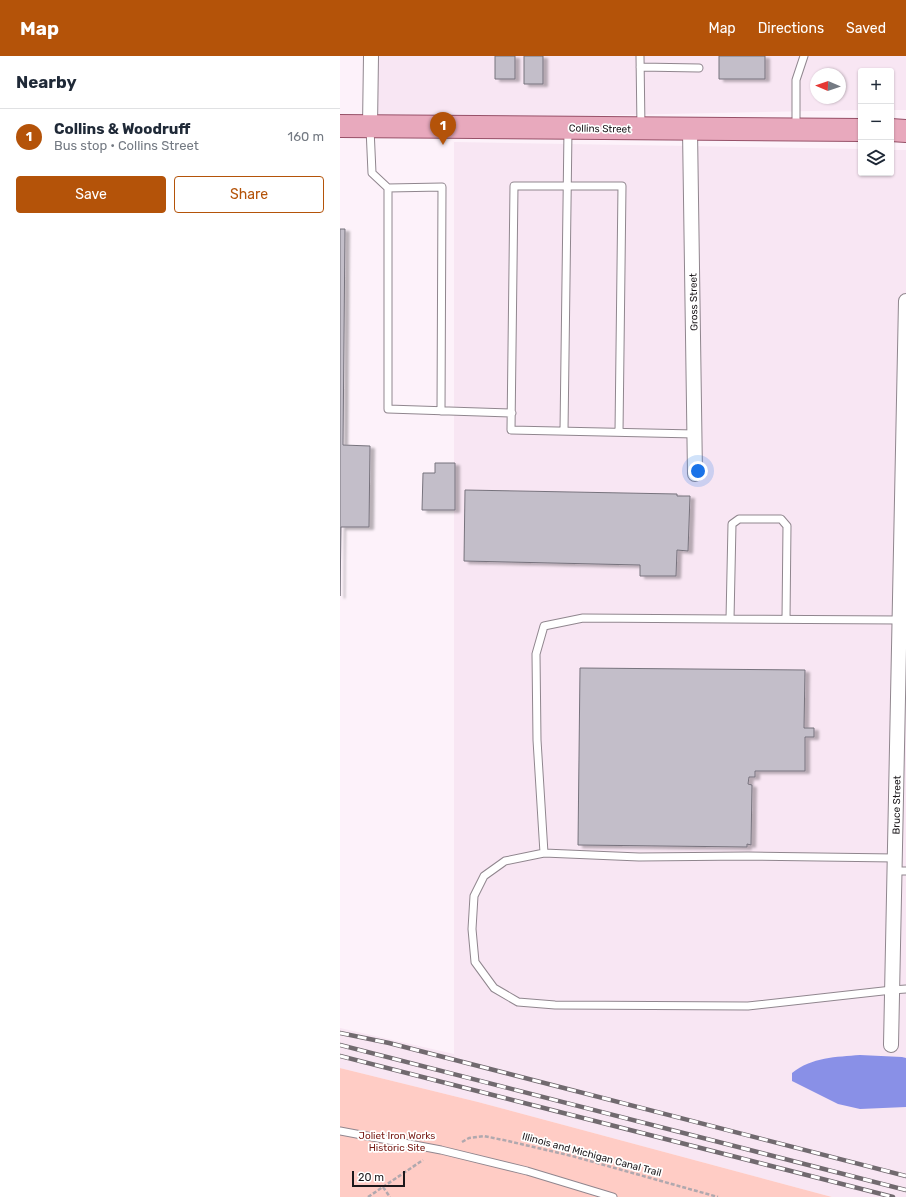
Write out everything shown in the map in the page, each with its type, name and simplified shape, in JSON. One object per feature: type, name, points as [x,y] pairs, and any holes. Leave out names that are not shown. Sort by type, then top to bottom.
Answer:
[{"type":"main road","name":"Collins Street","points":[[340,126],[690,130],[858,130]]},
{"type":"main road","points":[[894,130],[906,131]]},
{"type":"street","points":[[370,126],[371,56]]},
{"type":"street","name":"Gross Street","points":[[690,130],[696,474]]},
{"type":"street","name":"Bruce Street","points":[[891,1045],[899,989],[898,867],[900,620],[906,301]]},
{"type":"lane","points":[[640,56],[641,129]]},
{"type":"lane","points":[[796,129],[796,80],[804,56]]},
{"type":"lane","points":[[640,67],[699,68]]},
{"type":"lane","points":[[370,126],[372,173],[388,188],[442,187],[441,411]]},
{"type":"lane","points":[[564,431],[568,128]]},
{"type":"lane","points":[[619,432],[622,186],[514,186],[511,430],[695,434]]},
{"type":"lane","points":[[388,188],[388,409],[512,413]]},
{"type":"lane","points":[[730,619],[732,524],[740,519],[781,519],[787,526],[786,619]]},
{"type":"lane","points":[[544,853],[537,740],[536,654],[544,626],[583,618],[900,620]]},
{"type":"lane","points":[[898,867],[748,856],[639,857],[544,853],[505,861],[484,876],[474,896],[472,929],[475,962],[494,988],[518,1002],[555,1005],[748,1006],[899,989]]},
{"type":"lane","points":[[340,1131],[441,1150],[527,1171],[613,1197]]},
{"type":"path","name":"Illinois and Michigan Canal Trail","points":[[462,1142],[469,1138],[484,1136],[572,1156],[718,1197]]},
{"type":"path","points":[[368,1197],[424,1159]]},
{"type":"path","points":[[383,1186],[390,1197]]},
{"type":"shaded area","points":[[377,56],[906,56],[906,110],[894,110],[894,68],[858,68],[858,110],[377,120]]},
{"type":"shaded area","points":[[454,142],[858,149],[858,176],[894,176],[894,150],[906,150],[906,1197],[832,1197],[478,1102],[340,1068],[340,1028],[454,1054]]},
{"type":"green space","name":"Joliet Iron Works Historic Site","points":[[340,1068],[478,1102],[832,1197],[340,1197]]},
{"type":"water","points":[[860,1055],[906,1058],[906,1107],[860,1109],[838,1104],[792,1081],[792,1073],[808,1064],[824,1059]]},
{"type":"building","points":[[495,56],[515,56],[515,79],[495,79]]},
{"type":"building","points":[[524,56],[543,56],[543,84],[524,84]]},
{"type":"building","points":[[719,56],[765,56],[765,79],[719,79]]},
{"type":"building","points":[[340,229],[345,229],[343,445],[370,446],[369,527],[341,527],[340,596]]},
{"type":"building","points":[[435,463],[455,463],[455,510],[422,510],[423,473],[435,473]]},
{"type":"building","points":[[465,490],[677,494],[677,496],[690,496],[688,551],[677,550],[676,576],[640,576],[640,565],[464,561]]},
{"type":"building","points":[[580,668],[805,670],[804,728],[814,728],[814,737],[805,737],[805,771],[755,771],[755,777],[749,777],[748,784],[752,785],[751,845],[747,844],[747,847],[578,845]]},
{"type":"railway","points":[[340,1033],[389,1043],[906,1176]]},
{"type":"railway","points":[[340,1045],[906,1190]]},
{"type":"railway","points":[[340,1056],[893,1197]]},
{"type":"place","name":"Collins & Woodruff","points":[[443,145]]}]
